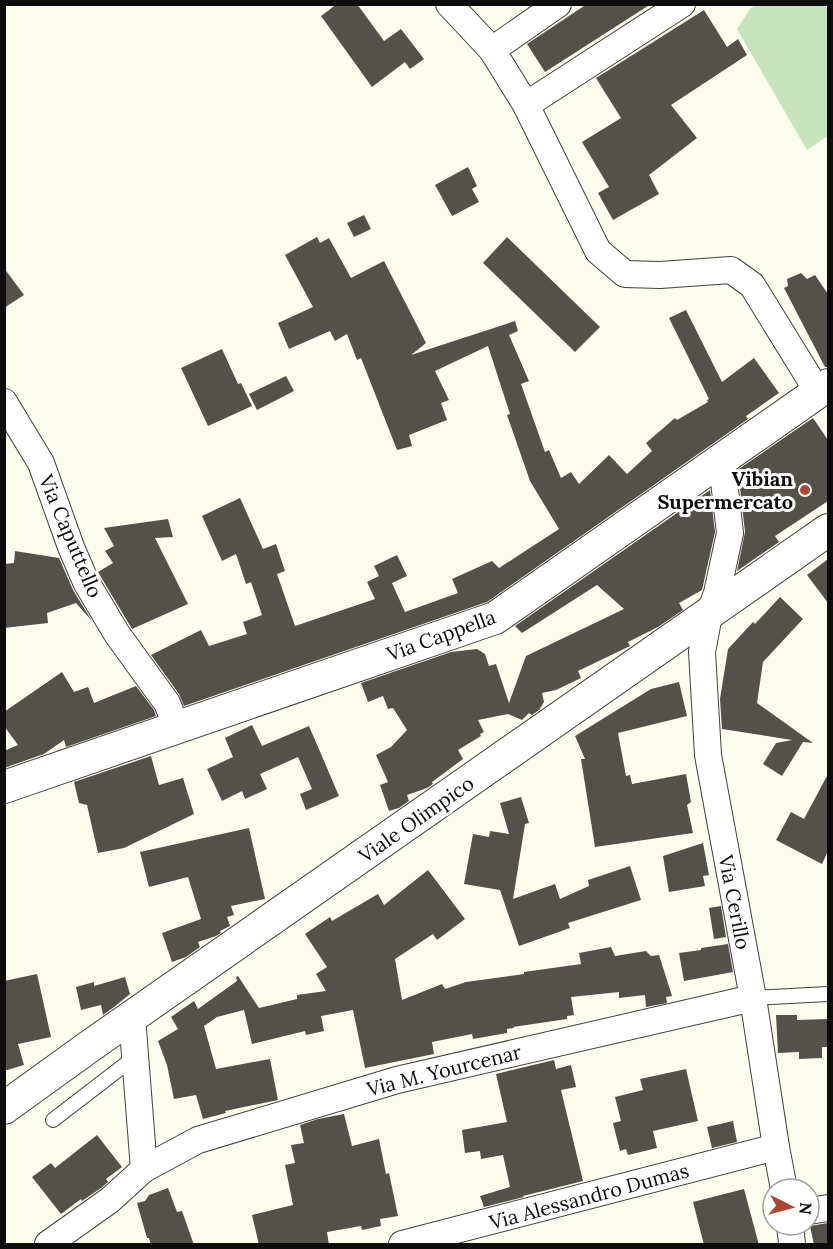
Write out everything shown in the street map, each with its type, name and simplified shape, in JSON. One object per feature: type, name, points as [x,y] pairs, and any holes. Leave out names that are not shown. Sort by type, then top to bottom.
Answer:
[{"type":"street","points":[[449,4],[492,50],[526,105],[598,251],[625,274],[660,275],[731,270],[752,285],[823,388]]},
{"type":"street","points":[[492,50],[558,4]]},
{"type":"street","points":[[526,105],[682,4]]},
{"type":"street","name":"Via Cappella","points":[[4,787],[495,618],[823,388]]},
{"type":"street","name":"Via Caputtello","points":[[4,402],[41,463],[71,548],[86,582],[117,634],[167,703],[177,728]]},
{"type":"street","name":"Via Cerillo","points":[[714,464],[724,481],[730,532],[702,652],[708,755],[753,999],[782,1177]]},
{"type":"street","name":"Viale Olimpico","points":[[4,1108],[828,530]]},
{"type":"street","name":"Via M. Yourcenar","points":[[48,1245],[110,1200],[144,1169],[198,1140],[397,1080],[753,999]]},
{"type":"street","points":[[132,1017],[144,1169]]},
{"type":"street","name":"Via Alessandro Dumas","points":[[402,1245],[776,1147]]},
{"type":"lane","points":[[753,999],[828,994]]},
{"type":"lane","points":[[53,1120],[135,1057]]},
{"type":"green space","points":[[757,4],[828,5],[828,136],[807,150],[737,29],[750,9]]},
{"type":"building","points":[[337,4],[357,4],[384,41],[401,29],[424,59],[410,69],[405,62],[372,87],[321,16]]},
{"type":"building","points":[[587,4],[651,4],[545,72],[527,44]]},
{"type":"building","points":[[704,10],[727,47],[738,39],[747,55],[671,105],[697,138],[649,175],[659,194],[613,220],[598,193],[609,187],[582,142],[621,118],[596,78]]},
{"type":"building","points":[[468,167],[477,186],[472,189],[479,202],[452,216],[435,185]]},
{"type":"building","points":[[364,215],[371,229],[354,237],[347,223]]},
{"type":"building","points":[[317,237],[320,243],[329,238],[351,278],[384,261],[426,343],[411,355],[515,321],[518,331],[509,335],[529,381],[521,384],[545,452],[549,450],[561,478],[571,472],[579,484],[609,455],[627,474],[652,451],[646,443],[675,418],[677,420],[708,402],[709,399],[669,318],[686,310],[722,382],[754,358],[779,393],[746,416],[748,419],[487,602],[184,706],[179,694],[151,655],[201,630],[209,646],[247,634],[243,622],[262,615],[251,582],[246,584],[236,554],[222,561],[202,516],[240,498],[263,549],[276,544],[285,571],[277,574],[295,626],[375,599],[367,582],[379,576],[374,566],[397,555],[407,576],[392,583],[405,612],[458,593],[452,579],[492,561],[499,568],[559,529],[530,481],[507,415],[510,414],[488,346],[435,371],[449,400],[441,403],[447,420],[409,435],[412,446],[397,450],[361,358],[357,360],[347,334],[335,341],[330,331],[289,349],[278,323],[313,307],[285,255]]},
{"type":"building","points":[[507,237],[600,327],[575,352],[483,263]]},
{"type":"building","points":[[4,268],[24,295],[4,308]]},
{"type":"building","points":[[801,273],[807,279],[815,275],[828,294],[828,367],[825,367],[784,288],[788,286],[787,279]]},
{"type":"building","points":[[222,349],[238,384],[241,383],[252,406],[208,426],[181,368]]},
{"type":"building","points":[[286,376],[294,391],[257,410],[249,394]]},
{"type":"building","points":[[813,418],[828,440],[828,501],[775,536],[779,542],[737,571],[745,532],[739,479],[736,471]]},
{"type":"building","points":[[710,490],[715,532],[702,590],[679,603],[683,610],[658,627],[628,642],[630,646],[578,671],[581,678],[556,690],[542,693],[544,702],[532,715],[529,713],[522,720],[508,714],[478,720],[484,732],[458,750],[463,759],[427,788],[407,795],[409,801],[389,811],[380,785],[388,782],[376,755],[391,747],[407,730],[393,708],[388,709],[383,696],[368,702],[361,683],[451,652],[477,649],[485,654],[489,666],[496,664],[509,703],[526,656],[624,609],[597,585],[522,633],[515,626]]},
{"type":"building","points":[[168,519],[173,537],[155,538],[188,604],[132,629],[98,572],[113,563],[105,551],[114,546],[104,528]]},
{"type":"building","points":[[15,551],[59,558],[73,590],[92,621],[76,603],[47,613],[48,623],[4,628],[4,564],[14,563]]},
{"type":"building","points":[[828,559],[828,603],[807,575]]},
{"type":"building","points":[[780,597],[803,619],[763,662],[757,703],[813,743],[803,742],[782,776],[763,764],[776,743],[792,740],[722,729],[720,699],[728,649]]},
{"type":"building","points":[[62,672],[74,692],[88,687],[94,703],[136,686],[156,716],[66,747],[64,740],[44,754],[4,768],[4,751],[18,745],[4,726],[4,712]]},
{"type":"building","points":[[679,682],[687,716],[618,733],[626,776],[630,775],[632,784],[686,774],[691,802],[687,805],[693,833],[595,847],[581,759],[585,759],[575,736],[651,689]]},
{"type":"building","points":[[252,725],[262,746],[309,726],[339,796],[306,810],[300,794],[312,789],[298,757],[260,774],[267,789],[245,799],[242,791],[222,801],[207,769],[233,757],[225,738]]},
{"type":"building","points":[[151,756],[159,785],[183,778],[194,814],[124,848],[98,853],[87,805],[79,803],[74,782]]},
{"type":"building","points":[[828,774],[828,851],[822,864],[776,840],[791,812],[804,819]]},
{"type":"building","points":[[521,797],[529,823],[525,824],[513,899],[555,884],[560,899],[589,886],[588,880],[630,866],[641,900],[568,923],[570,928],[519,946],[500,890],[464,884],[473,834],[489,837],[490,831],[509,834],[500,803]]},
{"type":"building","points":[[249,828],[265,899],[231,906],[234,915],[227,917],[230,926],[216,936],[198,942],[200,947],[186,957],[172,962],[162,933],[201,919],[188,877],[149,887],[140,852]]},
{"type":"building","points":[[703,843],[709,875],[703,876],[705,886],[669,892],[663,856]]},
{"type":"building","points":[[428,870],[465,919],[437,940],[433,934],[395,959],[402,1000],[442,984],[445,989],[466,982],[581,964],[579,953],[611,947],[615,956],[646,951],[651,956],[659,955],[672,996],[666,997],[667,1003],[646,1007],[645,995],[619,998],[619,992],[571,997],[574,1015],[567,1016],[567,1019],[513,1027],[507,1029],[507,1033],[473,1039],[472,1034],[432,1042],[434,1054],[365,1068],[353,1010],[321,1016],[324,1031],[306,1035],[305,1031],[252,1044],[244,1010],[217,1017],[204,1026],[216,1069],[270,1059],[278,1100],[225,1111],[226,1113],[203,1119],[196,1095],[174,1099],[167,1065],[158,1041],[178,1029],[171,1017],[194,1001],[198,1009],[237,981],[238,976],[259,1008],[297,999],[297,995],[326,991],[316,974],[327,967],[305,934],[330,917],[332,921],[378,894],[384,905]]},
{"type":"building","points":[[721,906],[726,937],[714,939],[709,908]]},
{"type":"building","points":[[728,944],[733,972],[684,981],[679,953]]},
{"type":"building","points":[[37,974],[51,1037],[18,1044],[24,1065],[4,1071],[4,981]]},
{"type":"building","points":[[125,977],[130,994],[114,1007],[103,1015],[101,1005],[81,1010],[76,987],[94,982],[94,986]]},
{"type":"building","points":[[776,1015],[797,1015],[797,1020],[828,1019],[828,1047],[822,1047],[822,1058],[799,1059],[799,1052],[778,1053]]},
{"type":"building","points":[[554,1060],[556,1069],[571,1065],[576,1087],[561,1090],[583,1181],[484,1207],[480,1196],[510,1187],[503,1155],[481,1159],[480,1151],[465,1153],[462,1130],[507,1122],[496,1074]]},
{"type":"building","points":[[686,1069],[698,1121],[653,1131],[657,1148],[628,1155],[626,1149],[620,1151],[613,1123],[621,1121],[615,1097],[643,1090],[640,1079]]},
{"type":"building","points":[[344,1114],[352,1146],[379,1139],[398,1216],[380,1219],[381,1226],[362,1230],[361,1226],[327,1232],[329,1245],[259,1245],[252,1215],[293,1205],[285,1165],[295,1163],[291,1145],[304,1143],[300,1125]]},
{"type":"building","points":[[733,1121],[737,1142],[712,1148],[707,1127]]},
{"type":"building","points":[[97,1135],[122,1167],[106,1179],[108,1182],[101,1188],[61,1214],[32,1177],[51,1163],[55,1168]]},
{"type":"building","points":[[168,1188],[177,1212],[182,1211],[194,1245],[151,1245],[147,1238],[137,1203],[145,1201],[149,1195]]},
{"type":"building","points":[[744,1189],[759,1245],[704,1245],[693,1202]]},
{"type":"building","points":[[828,1223],[828,1245],[814,1245],[812,1237],[821,1237],[821,1224]]},
{"type":"place","name":"Vibian Supermercato","points":[[805,490]]}]
